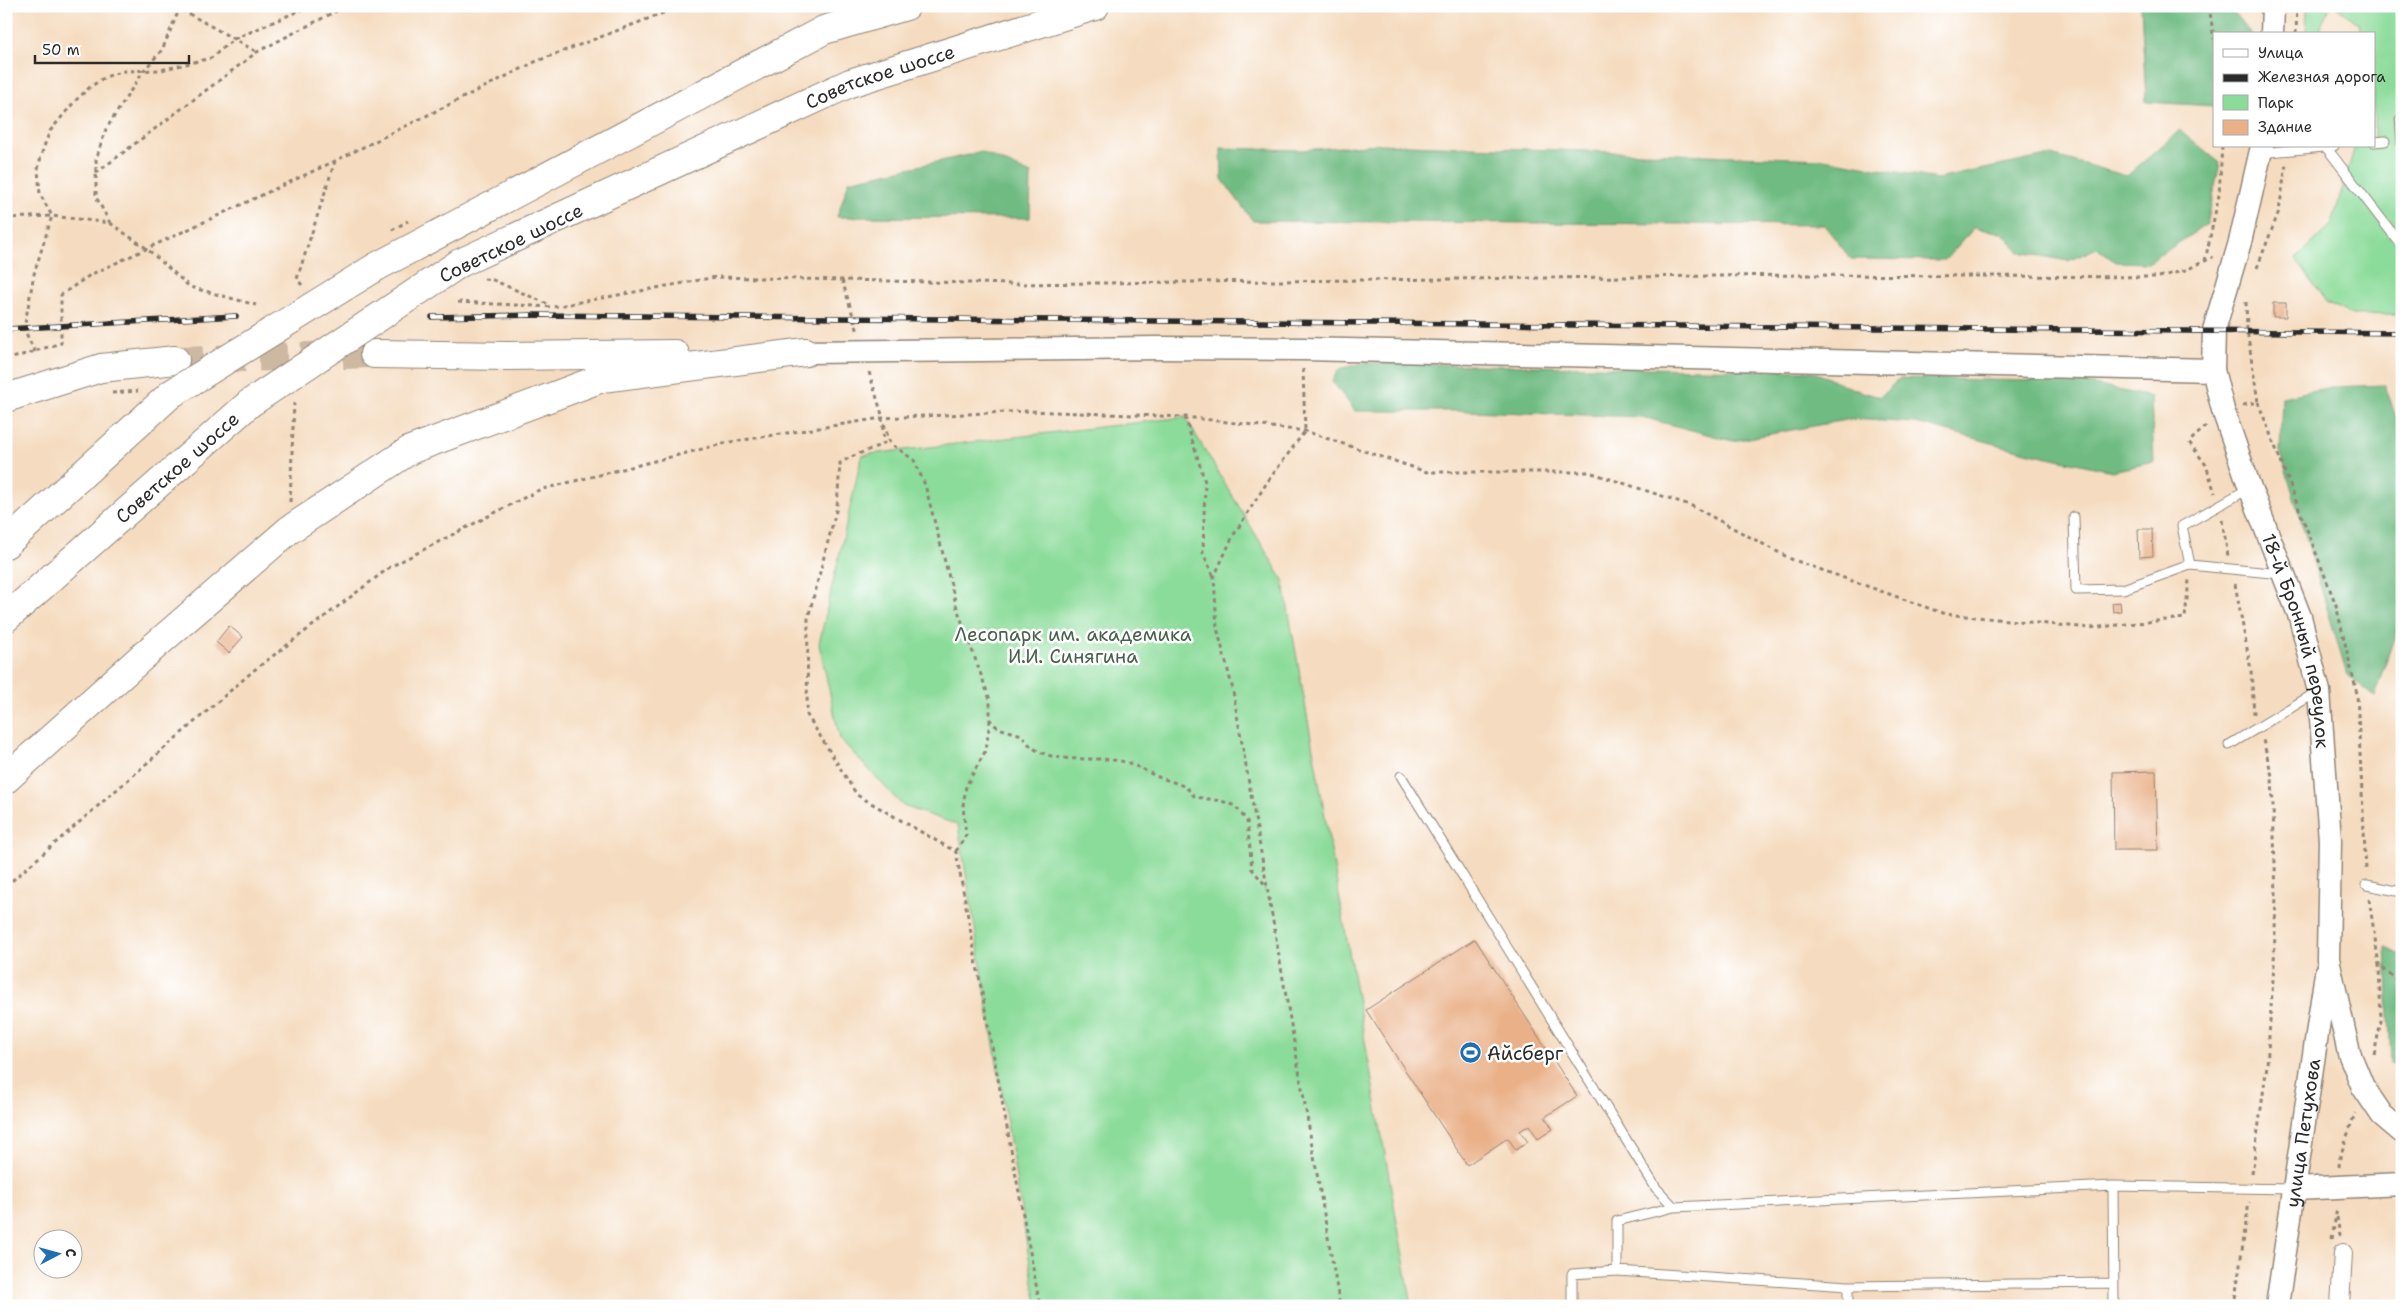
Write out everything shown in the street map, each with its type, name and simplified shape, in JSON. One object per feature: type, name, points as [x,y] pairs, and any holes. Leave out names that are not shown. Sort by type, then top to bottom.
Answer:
[{"type":"highway","points":[[6,544],[171,394],[376,266],[824,30],[906,6]]},
{"type":"highway","name":"Советское шоссе","points":[[6,618],[250,402],[460,263],[850,83],[1095,6]]},
{"type":"highway","points":[[374,354],[507,356],[806,352]]},
{"type":"highway","points":[[6,780],[142,657],[288,530],[410,450],[602,378],[806,352]]},
{"type":"highway","points":[[6,398],[102,368],[175,360]]},
{"type":"street","points":[[2272,32],[2273,6]]},
{"type":"street","name":"18-й Бронный переулок","points":[[2261,150],[2240,242],[2214,330],[2213,370],[2223,410],[2250,488],[2300,616],[2319,691],[2330,840],[2328,959],[2349,1053],[2363,1087],[2382,1115],[2402,1132]]},
{"type":"street","points":[[806,352],[1157,348],[1302,349],[2213,370]]},
{"type":"street","name":"улица Петухова","points":[[2277,1306],[2328,959]]},
{"type":"street","points":[[2295,1189],[2402,1184]]},
{"type":"street","points":[[2340,1306],[2343,1253]]},
{"type":"lane","points":[[2376,142],[2385,141]]},
{"type":"lane","points":[[2261,150],[2316,148]]},
{"type":"lane","points":[[2331,148],[2402,246]]},
{"type":"lane","points":[[2190,564],[2182,526],[2250,488]]},
{"type":"lane","points":[[2074,517],[2076,590],[2123,588],[2190,564],[2284,574]]},
{"type":"lane","points":[[2229,745],[2319,691]]},
{"type":"lane","points":[[1401,776],[1656,1188],[1674,1207]]},
{"type":"lane","points":[[2367,885],[2402,892]]},
{"type":"lane","points":[[2113,1186],[2114,1306]]},
{"type":"lane","points":[[1617,1271],[1617,1221],[1674,1207],[2113,1186],[2250,1190],[2295,1189]]},
{"type":"lane","points":[[1572,1306],[1572,1274],[1617,1271],[1848,1286],[2114,1283]]},
{"type":"lane","points":[[1848,1286],[1848,1306]]},
{"type":"path","points":[[176,6],[180,10],[257,52]]},
{"type":"path","points":[[180,10],[201,6]]},
{"type":"path","points":[[35,352],[24,329],[34,274],[52,216],[40,194],[38,169],[50,131],[74,102],[90,87],[106,77],[124,71],[161,70],[211,58],[234,39],[310,6]]},
{"type":"path","points":[[95,174],[257,52],[346,6]]},
{"type":"path","points":[[6,360],[61,343],[61,295],[90,275],[335,161],[537,61],[682,6]]},
{"type":"path","points":[[2209,6],[2213,32]]},
{"type":"path","points":[[2296,6],[2296,32]]},
{"type":"path","points":[[110,224],[96,197],[96,159],[106,129],[144,70],[162,50],[180,10]]},
{"type":"path","points":[[2204,262],[2219,195],[2222,148]]},
{"type":"path","points":[[2256,270],[2278,211],[2289,150]]},
{"type":"path","points":[[297,279],[335,161]]},
{"type":"path","points":[[6,218],[52,216],[110,224],[146,248],[190,287],[256,305]]},
{"type":"path","points":[[458,302],[553,306],[716,277],[1014,284],[1792,275],[2159,276],[2186,270],[2240,242]]},
{"type":"path","points":[[493,280],[553,306]]},
{"type":"path","points":[[2234,1306],[2267,1066],[2274,965],[2276,894],[2272,776],[2266,745],[2256,729],[2252,701],[2251,670],[2219,505],[2206,465],[2189,442],[2223,410],[2258,402],[2247,330],[2246,296]]},
{"type":"path","points":[[1214,577],[1233,536],[1268,481],[1305,431],[1302,349]]},
{"type":"path","points":[[288,530],[293,408]]},
{"type":"path","points":[[6,886],[253,670],[399,563],[538,490],[730,442],[882,418],[1028,411],[1186,417],[1305,431],[1427,472],[1589,472],[1690,505],[1791,559],[1945,614],[2090,628],[2185,618],[2190,564]]},
{"type":"path","points":[[1186,417],[1205,482],[1203,553],[1214,577],[1217,628],[1232,686],[1340,1306]]},
{"type":"path","points":[[882,418],[890,443],[914,460],[925,485],[957,608],[990,700],[990,720],[986,750],[966,786],[963,806],[966,835],[956,852],[1040,1306]]},
{"type":"path","points":[[882,418],[884,443],[871,450],[854,454],[840,463],[837,507],[808,618],[807,715],[857,795],[956,852]]},
{"type":"path","points":[[990,720],[998,728],[1022,735],[1028,745],[1041,752],[1073,760],[1113,760],[1134,764],[1155,776],[1186,787],[1196,797],[1222,801],[1235,806],[1247,821],[1252,869],[1267,888]]},
{"type":"green space","points":[[2141,6],[2231,6],[2230,8],[2249,32],[2213,32],[2213,106],[2146,102]]},
{"type":"green space","points":[[2307,6],[2330,6],[2318,32],[2306,32]]},
{"type":"green space","points":[[2336,6],[2402,6],[2402,314],[2352,315],[2326,302],[2296,259],[2332,224],[2354,148],[2376,148],[2376,32],[2361,32],[2359,24]]},
{"type":"green space","points":[[2180,130],[2220,163],[2207,224],[2148,263],[2115,262],[2097,248],[2068,261],[2019,252],[2003,233],[1974,228],[1945,260],[1851,259],[1824,225],[1253,221],[1222,179],[1221,148],[1302,150],[1379,144],[1823,159],[1937,179],[2051,155],[2127,176]]},
{"type":"green space","points":[[982,152],[1031,174],[1030,218],[837,217],[849,181]]},
{"type":"green space","points":[[1363,363],[1812,371],[1859,391],[1880,397],[1900,378],[2080,382],[2151,397],[2154,462],[2112,471],[2030,453],[1916,423],[1851,419],[1733,441],[1642,417],[1468,411],[1355,411],[1332,381],[1339,369]]},
{"type":"green space","points":[[2385,385],[2400,429],[2402,577],[2396,632],[2374,697],[2347,675],[2280,450],[2282,397],[2331,387]]},
{"type":"green space","name":"Лесопарк им. академика И.И. Синягина","points":[[1185,417],[1283,580],[1412,1306],[1037,1306],[958,825],[903,806],[840,739],[819,644],[862,455]]},
{"type":"green space","points":[[2386,947],[2402,955],[2402,1068],[2391,1063]]},
{"type":"building","points":[[2402,109],[2402,167],[2399,167],[2395,118]]},
{"type":"building","points":[[2273,303],[2286,303],[2286,317],[2273,317]]},
{"type":"building","points":[[2138,529],[2152,529],[2153,556],[2139,557]]},
{"type":"building","points":[[2120,602],[2121,611],[2113,612],[2112,603]]},
{"type":"building","points":[[229,626],[243,637],[229,653],[216,642]]},
{"type":"building","points":[[2156,771],[2158,850],[2114,850],[2113,772]]},
{"type":"building","name":"Айсберг","points":[[1475,939],[1577,1096],[1545,1117],[1553,1129],[1538,1139],[1529,1125],[1520,1131],[1528,1142],[1516,1150],[1508,1138],[1467,1165],[1366,1010]]},
{"type":"tunnel","points":[[175,360],[374,354]]},
{"type":"railway","points":[[432,317],[534,315],[2402,333]]},
{"type":"railway","points":[[6,329],[236,316]]},
{"type":"place","name":"Айсберг","points":[[1471,1053]]}]
